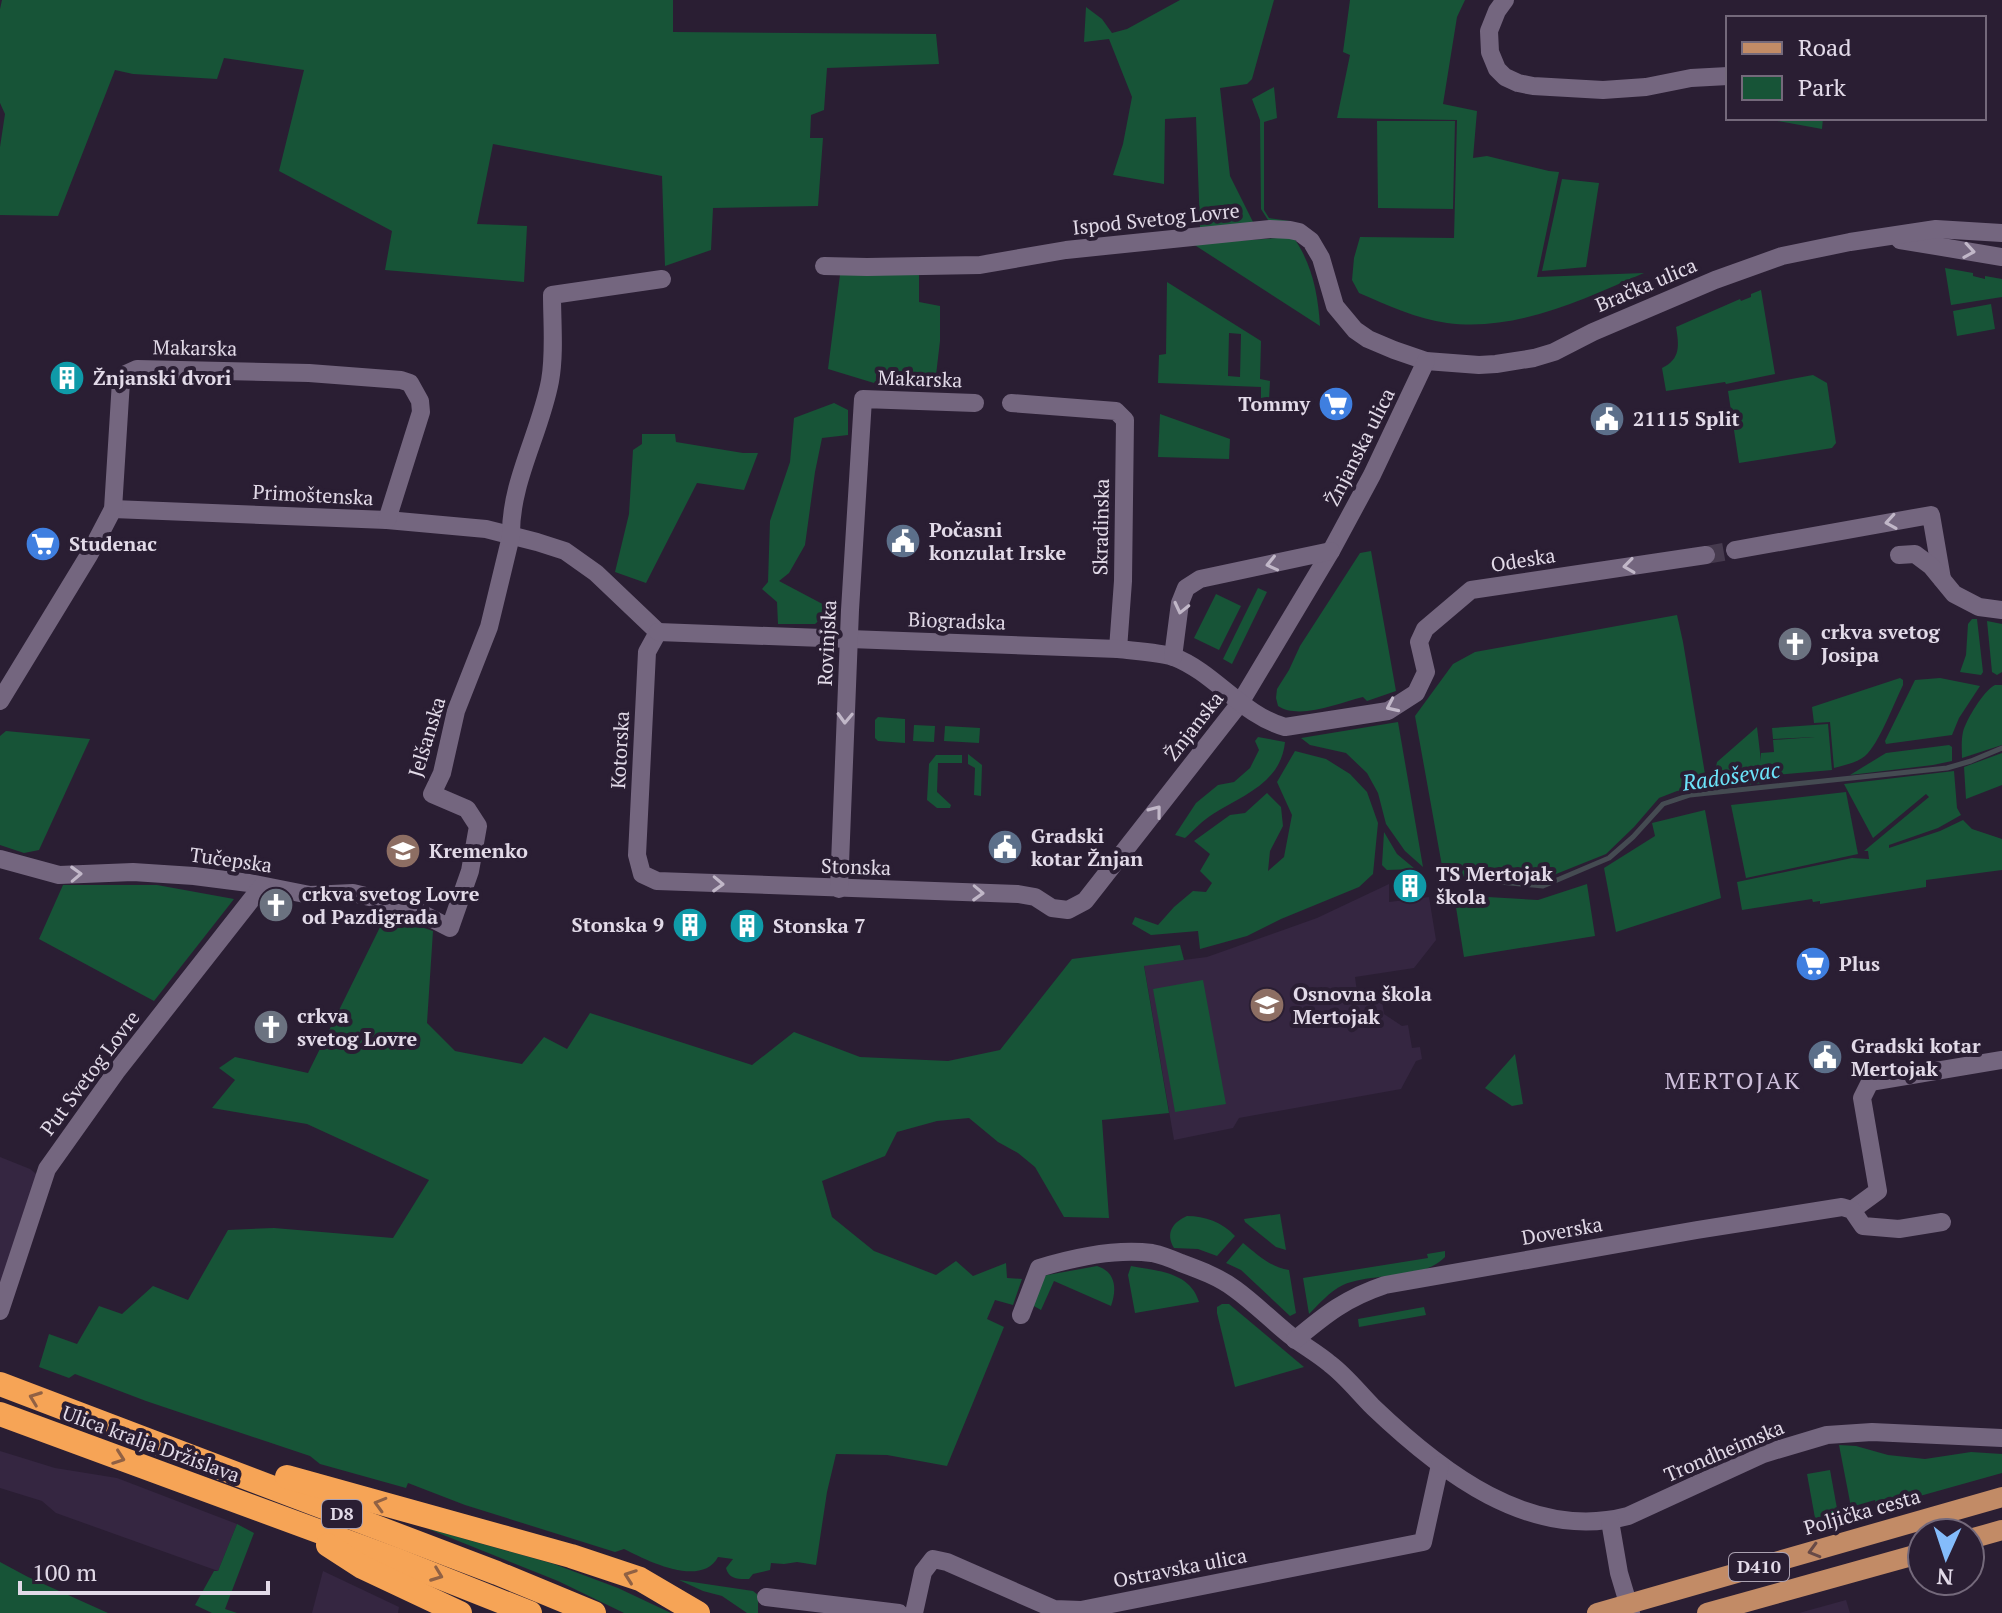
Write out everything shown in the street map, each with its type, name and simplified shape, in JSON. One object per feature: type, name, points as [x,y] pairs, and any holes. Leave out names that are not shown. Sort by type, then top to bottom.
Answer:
[{"type":"highway","name":"Ulica kralja Držislava","points":[[0,1384],[187,1454]]},
{"type":"highway","name":"Ulica kralja Držislava","points":[[0,1414],[285,1519]]},
{"type":"highway","name":"D8","points":[[187,1454],[594,1613]]},
{"type":"highway","points":[[187,1454],[232,1460],[374,1503],[571,1556],[640,1579],[698,1613]]},
{"type":"highway","name":"D8","points":[[285,1519],[530,1613]]},
{"type":"highway","points":[[285,1519],[362,1567],[460,1613]]},
{"type":"main road","name":"Poljička cesta","points":[[1597,1613],[1630,1608],[2002,1497]]},
{"type":"main road","name":"D410","points":[[1707,1613],[1906,1557]]},
{"type":"street","points":[[1505,0],[1489,31],[1490,52],[1497,69],[1518,83],[1603,90],[1726,76]]},
{"type":"street","name":"Ispod Svetog Lovre","points":[[824,266],[980,265],[1066,250],[1270,229],[1290,230],[1299,232],[1311,241],[1321,258],[1335,306],[1355,330],[1368,339],[1426,361]]},
{"type":"street","name":"Bračka ulica","points":[[1426,361],[1479,365],[1534,358],[1751,266],[1811,249],[1936,229],[2002,233]]},
{"type":"street","name":"Bračka ulica","points":[[1885,238],[2002,257]]},
{"type":"street","points":[[658,632],[596,573],[565,551],[511,536],[511,524],[524,463],[550,380],[552,295],[662,279]]},
{"type":"street","name":"Žnjanska ulica","points":[[1331,551],[1372,475],[1426,361]]},
{"type":"street","name":"Makarska","points":[[113,509],[121,381],[126,374],[137,369],[309,373],[401,380],[410,383],[416,391],[421,412],[387,520]]},
{"type":"street","name":"Makarska","points":[[863,399],[975,403]]},
{"type":"street","name":"Rovinjska","points":[[839,889],[848,640],[863,399]]},
{"type":"street","name":"Skradinska","points":[[1011,403],[1116,411],[1125,420],[1123,581],[1118,649]]},
{"type":"street","points":[[0,701],[89,555],[113,509]]},
{"type":"street","name":"Primoštenska","points":[[113,509],[387,520],[486,529],[511,536]]},
{"type":"street","points":[[1735,550],[1931,515],[1942,579]]},
{"type":"street","name":"Jelšanska","points":[[450,928],[470,871],[478,826],[467,809],[432,794],[442,773],[456,711],[489,627],[511,536]]},
{"type":"street","points":[[1173,657],[1180,603],[1186,588],[1200,579],[1331,551]]},
{"type":"street","name":"Žnjanska","points":[[1068,910],[1085,901],[1240,703],[1331,551]]},
{"type":"street","points":[[1899,555],[1915,554],[1931,566],[1954,594],[1979,607],[2002,610]]},
{"type":"street","name":"Odeska","points":[[1240,703],[1271,723],[1285,727],[1388,711],[1416,693],[1426,672],[1419,642],[1425,629],[1471,590],[1706,555]]},
{"type":"street","name":"Biogradska","points":[[658,632],[1118,649],[1173,657],[1206,676],[1240,703]]},
{"type":"street","name":"Kotorska","points":[[642,874],[637,855],[647,652],[658,632]]},
{"type":"street","name":"Tučepska","points":[[0,859],[59,875],[133,872],[194,876],[310,895],[353,893],[407,906],[450,928]]},
{"type":"street","name":"Stonska","points":[[642,874],[657,881],[1018,894],[1035,897],[1052,908],[1068,910]]},
{"type":"street","name":"Put Svetog Lovre","points":[[0,1311],[47,1169],[116,1072],[262,886]]},
{"type":"street","points":[[1942,1222],[1899,1229],[1863,1226],[1852,1210],[1878,1191],[1862,1098],[1870,1082],[2002,1060]]},
{"type":"street","name":"Doverska","points":[[1295,1340],[1333,1308],[1362,1292],[1385,1285],[1773,1217],[1842,1207],[1852,1210]]},
{"type":"street","points":[[1021,1315],[1039,1268],[1073,1258],[1117,1252],[1152,1253],[1211,1275],[1236,1290],[1295,1340],[1331,1364],[1440,1465],[1473,1487],[1502,1503],[1536,1515],[1575,1521],[1610,1521],[1619,1573],[1630,1608]]},
{"type":"street","name":"Trondheimska","points":[[1610,1521],[1628,1516],[1763,1454],[1827,1435],[1872,1432],[2002,1438]]},
{"type":"street","name":"Ostravska ulica","points":[[914,1613],[923,1572],[933,1559],[947,1562],[1054,1609],[1081,1610],[1423,1542],[1440,1465]]},
{"type":"street","points":[[766,1597],[899,1613]]},
{"type":"shaded area","name":"Osnovna škola Mertojak","points":[[1389,884],[1389,902],[1429,897],[1436,940],[1414,968],[1355,977],[1357,992],[1365,997],[1381,994],[1384,1014],[1402,1026],[1408,1025],[1412,1048],[1420,1047],[1422,1059],[1416,1061],[1401,1089],[1239,1118],[1233,1128],[1174,1140],[1144,965],[1207,957],[1317,918]]},
{"type":"shaded area","points":[[0,1157],[30,1169],[40,1177],[0,1284]]},
{"type":"shaded area","points":[[0,1451],[55,1468],[117,1478],[237,1524],[218,1571],[56,1513],[42,1501],[0,1488]]},
{"type":"shaded area","points":[[323,1571],[399,1607],[398,1613],[312,1613]]},
{"type":"shaded area","points":[[1846,1600],[1850,1613],[1799,1613]]},
{"type":"green space","points":[[2,0],[673,0],[673,32],[936,34],[939,64],[827,68],[824,110],[811,115],[810,138],[823,138],[818,206],[713,208],[711,250],[665,266],[662,176],[493,144],[477,224],[527,226],[524,282],[385,270],[392,231],[279,171],[304,70],[224,58],[217,79],[133,74],[115,70],[58,216],[0,215],[0,147],[5,114],[0,103]]},
{"type":"green space","points":[[1180,0],[1274,0],[1252,79],[1247,84],[1220,88],[1230,176],[1254,224],[1200,228],[1196,117],[1165,119],[1164,184],[1113,175],[1132,97],[1109,39],[1084,42],[1086,7],[1102,19],[1112,33],[1127,29]]},
{"type":"green space","points":[[1350,0],[1465,0],[1457,17],[1443,104],[1477,111],[1473,158],[1487,156],[1559,172],[1537,277],[1644,273],[1548,312],[1473,325],[1436,321],[1359,293],[1352,280],[1360,237],[1454,238],[1457,120],[1337,118],[1350,55],[1343,52]]},
{"type":"green space","points":[[1274,87],[1277,118],[1264,122],[1264,210],[1269,218],[1290,221],[1287,225],[1268,220],[1261,209],[1260,120],[1252,99]]},
{"type":"green space","points":[[1772,120],[1823,120],[1822,129]]},
{"type":"green space","points":[[1377,121],[1455,121],[1453,209],[1378,208]]},
{"type":"green space","points":[[1562,179],[1599,183],[1586,267],[1542,271]]},
{"type":"green space","points":[[1293,237],[1313,279],[1320,326],[1193,244]]},
{"type":"green space","points":[[1945,268],[1973,273],[1973,276],[1985,279],[1985,276],[2002,279],[2002,297],[1951,305]]},
{"type":"green space","points":[[919,274],[919,302],[940,306],[936,375],[883,374],[874,383],[828,369],[840,275]]},
{"type":"green space","points":[[1167,282],[1261,341],[1260,379],[1270,381],[1269,400],[1261,400],[1261,387],[1158,383],[1159,355],[1166,354]],"holes":[[[1229,333],[1241,334],[1240,377],[1228,376]]]},
{"type":"green space","points":[[1761,290],[1775,374],[1666,391],[1662,368],[1676,356],[1676,327],[1751,297],[1751,294]]},
{"type":"green space","points":[[1991,304],[1995,329],[1957,336],[1953,311]]},
{"type":"green space","points":[[1813,375],[1827,383],[1836,443],[1832,448],[1739,463],[1728,391]]},
{"type":"green space","points":[[834,403],[848,410],[848,435],[822,438],[805,545],[789,573],[779,581],[832,609],[815,624],[778,624],[777,602],[762,589],[768,582],[770,521],[790,462],[794,418]]},
{"type":"green space","points":[[1160,414],[1230,439],[1229,459],[1158,457]]},
{"type":"green space","points":[[642,434],[675,434],[676,442],[758,453],[744,490],[697,483],[646,583],[615,572],[629,514],[633,450],[642,444]]},
{"type":"green space","points":[[1371,551],[1396,691],[1367,701],[1363,697],[1308,711],[1287,710],[1278,706],[1277,689],[1300,646],[1360,553]]},
{"type":"green space","points":[[1258,588],[1267,592],[1232,664],[1223,659]]},
{"type":"green space","points":[[1216,594],[1241,606],[1219,650],[1194,638]]},
{"type":"green space","points":[[1677,615],[1707,786],[1677,791],[1659,798],[1606,854],[1541,880],[1444,877],[1415,716],[1453,664],[1475,652]]},
{"type":"green space","points":[[1972,619],[1977,619],[1981,675],[1960,672],[1966,655],[1968,624]]},
{"type":"green space","points":[[1987,621],[2002,624],[2002,672],[1997,675],[1992,672]]},
{"type":"green space","points":[[1900,678],[1903,685],[1870,750],[1858,760],[1834,768],[1830,722],[1814,723],[1812,707]]},
{"type":"green space","points":[[1940,678],[1980,686],[1952,735],[1886,744],[1915,680]]},
{"type":"green space","points":[[1995,685],[2002,685],[2002,745],[1962,758],[1965,727],[1981,699]]},
{"type":"green space","points":[[878,717],[905,719],[905,743],[878,741],[875,738],[875,720]]},
{"type":"green space","points":[[1398,722],[1423,867],[1405,851],[1386,824],[1378,793],[1367,773],[1346,753],[1310,745],[1301,738]]},
{"type":"green space","points":[[1828,724],[1832,770],[1762,776],[1763,783],[1720,788],[1717,762],[1757,727],[1761,761],[1761,753],[1774,752],[1773,740],[1815,737],[1773,739],[1772,728]]},
{"type":"green space","points":[[914,725],[935,726],[934,742],[913,741]]},
{"type":"green space","points":[[945,726],[980,728],[979,743],[944,741]]},
{"type":"green space","points":[[6,731],[90,739],[39,850],[24,853],[0,845],[0,736]]},
{"type":"green space","points":[[1258,737],[1285,742],[1282,756],[1268,778],[1248,794],[1209,816],[1185,838],[1175,835],[1196,803],[1218,785],[1234,782],[1250,768],[1259,750],[1255,741]]},
{"type":"green space","points":[[1952,747],[1952,761],[1850,775],[1886,753]]},
{"type":"green space","points":[[1295,751],[1326,759],[1350,774],[1367,792],[1378,823],[1373,874],[1359,887],[1247,936],[1200,949],[1198,931],[1151,935],[1132,924],[1135,917],[1158,925],[1193,891],[1206,892],[1212,883],[1200,871],[1210,854],[1194,841],[1230,815],[1245,813],[1267,793],[1281,807],[1283,826],[1270,851],[1268,871],[1284,857],[1292,815],[1277,782]]},
{"type":"green space","points":[[2002,753],[2002,785],[1966,799],[1964,767]]},
{"type":"green space","points":[[968,754],[982,765],[981,796],[974,795],[975,768],[968,764]]},
{"type":"green space","points":[[936,755],[962,755],[962,763],[938,763],[937,792],[951,805],[950,808],[937,808],[927,800],[929,764]]},
{"type":"green space","points":[[1954,771],[1957,808],[1961,815],[1938,828],[1889,845],[1889,848],[1963,820],[1972,829],[2002,839],[2002,870],[1926,880],[1926,887],[1820,904],[1820,901],[1813,902],[1812,899],[1742,910],[1737,882],[1852,858],[1869,859],[1868,851],[1864,851],[1929,797],[1926,794],[1873,838],[1844,784]]},
{"type":"green space","points":[[1846,792],[1858,854],[1746,878],[1731,805]]},
{"type":"green space","points":[[1705,810],[1721,898],[1616,932],[1604,868],[1655,836],[1652,823]]},
{"type":"green space","points":[[1384,832],[1397,854],[1415,869],[1387,870],[1382,865]]},
{"type":"green space","points":[[1587,884],[1595,936],[1464,957],[1454,895],[1538,900]]},
{"type":"green space","points":[[63,885],[157,885],[234,899],[154,1001],[39,939]]},
{"type":"green space","points":[[386,915],[433,931],[427,1023],[455,1051],[522,1064],[544,1037],[567,1049],[590,1013],[752,1065],[794,1032],[860,1057],[948,1061],[1000,1050],[1072,959],[1180,945],[1184,960],[1144,966],[1169,1113],[1102,1120],[1109,1218],[1064,1217],[1035,1167],[969,1118],[937,1121],[897,1132],[885,1156],[822,1181],[832,1217],[874,1251],[936,1275],[956,1261],[973,1276],[1006,1263],[1007,1278],[1022,1279],[1013,1305],[995,1300],[987,1319],[1004,1327],[947,1466],[887,1455],[836,1454],[816,1565],[771,1563],[770,1570],[753,1574],[749,1579],[732,1577],[726,1568],[733,1559],[718,1557],[700,1571],[674,1569],[624,1549],[615,1552],[465,1505],[408,1483],[406,1488],[320,1464],[310,1456],[75,1374],[69,1378],[39,1367],[49,1334],[77,1344],[99,1306],[122,1314],[153,1286],[188,1300],[228,1230],[274,1228],[393,1238],[429,1180],[307,1124],[212,1108],[235,1080],[219,1068],[235,1057],[308,1073]]},
{"type":"green space","points":[[1203,980],[1226,1104],[1175,1112],[1153,989]]},
{"type":"green space","points":[[1515,1054],[1523,1104],[1512,1106],[1485,1088]]},
{"type":"green space","points":[[1280,1214],[1286,1250],[1276,1247],[1244,1219]]},
{"type":"green space","points":[[1187,1216],[1213,1221],[1235,1236],[1217,1256],[1198,1249],[1174,1248],[1170,1233],[1178,1221]]},
{"type":"green space","points":[[1243,1243],[1270,1263],[1289,1270],[1296,1313],[1290,1316],[1241,1270],[1226,1263]]},
{"type":"green space","points":[[1445,1251],[1445,1257],[1423,1270],[1343,1285],[1309,1314],[1303,1278],[1428,1258],[1427,1254]]},
{"type":"green space","points":[[1097,1266],[1108,1272],[1113,1282],[1111,1306],[1054,1281],[1041,1310],[1032,1305],[1042,1276]]},
{"type":"green space","points":[[1131,1266],[1181,1279],[1195,1292],[1199,1302],[1135,1313],[1128,1275]]},
{"type":"green space","points":[[1229,1304],[1304,1367],[1235,1387],[1217,1313],[1217,1307]]},
{"type":"green space","points":[[1424,1307],[1426,1315],[1359,1327],[1358,1319]]},
{"type":"green space","points":[[1839,1445],[1925,1459],[1971,1452],[2002,1454],[2002,1473],[1877,1508],[1875,1500],[1851,1507]]},
{"type":"green space","points":[[1830,1470],[1838,1514],[1815,1518],[1807,1474]]},
{"type":"green space","points":[[237,1524],[254,1533],[225,1609],[237,1613],[212,1613],[195,1605],[214,1571],[218,1571]]},
{"type":"green space","points":[[426,1528],[554,1564],[618,1588],[671,1613],[624,1613],[558,1581]]},
{"type":"green space","points":[[0,1562],[28,1577],[108,1613],[0,1613]]},
{"type":"green space","points":[[679,1580],[753,1591],[758,1595],[758,1613],[747,1613],[722,1596]]},
{"type":"waterway","name":"Radoševac","points":[[1489,881],[1543,886],[1609,858],[1663,804],[1690,795],[1947,768],[2002,748]]},
{"type":"tunnel","points":[[1706,555],[1735,550]]},
{"type":"place","name":"Žnjanski dvori","points":[[67,378]]},
{"type":"place","name":"Tommy","points":[[1336,404]]},
{"type":"place","name":"21115 Split","points":[[1607,419]]},
{"type":"place","name":"Počasni konzulat Irske","points":[[903,541]]},
{"type":"place","name":"Studenac","points":[[43,544]]},
{"type":"place","name":"crkva svetog Josipa","points":[[1795,644]]},
{"type":"place","name":"Gradski kotar Žnjan","points":[[1005,847]]},
{"type":"place","name":"Kremenko","points":[[403,851]]},
{"type":"place","name":"TS Mertojak škola","points":[[1410,886]]},
{"type":"place","name":"crkva svetog Lovre od Pazdigrada","points":[[276,905]]},
{"type":"place","name":"Stonska 9","points":[[690,925]]},
{"type":"place","name":"Stonska 7","points":[[747,926]]},
{"type":"place","name":"Plus","points":[[1813,964]]},
{"type":"place","name":"Osnovna škola Mertojak","points":[[1267,1005]]},
{"type":"place","name":"crkva svetog Lovre","points":[[271,1027]]},
{"type":"place","name":"Gradski kotar Mertojak","points":[[1825,1057]]},
{"type":"district","name":"MERTOJAK","points":[[1733,1081]]}]
